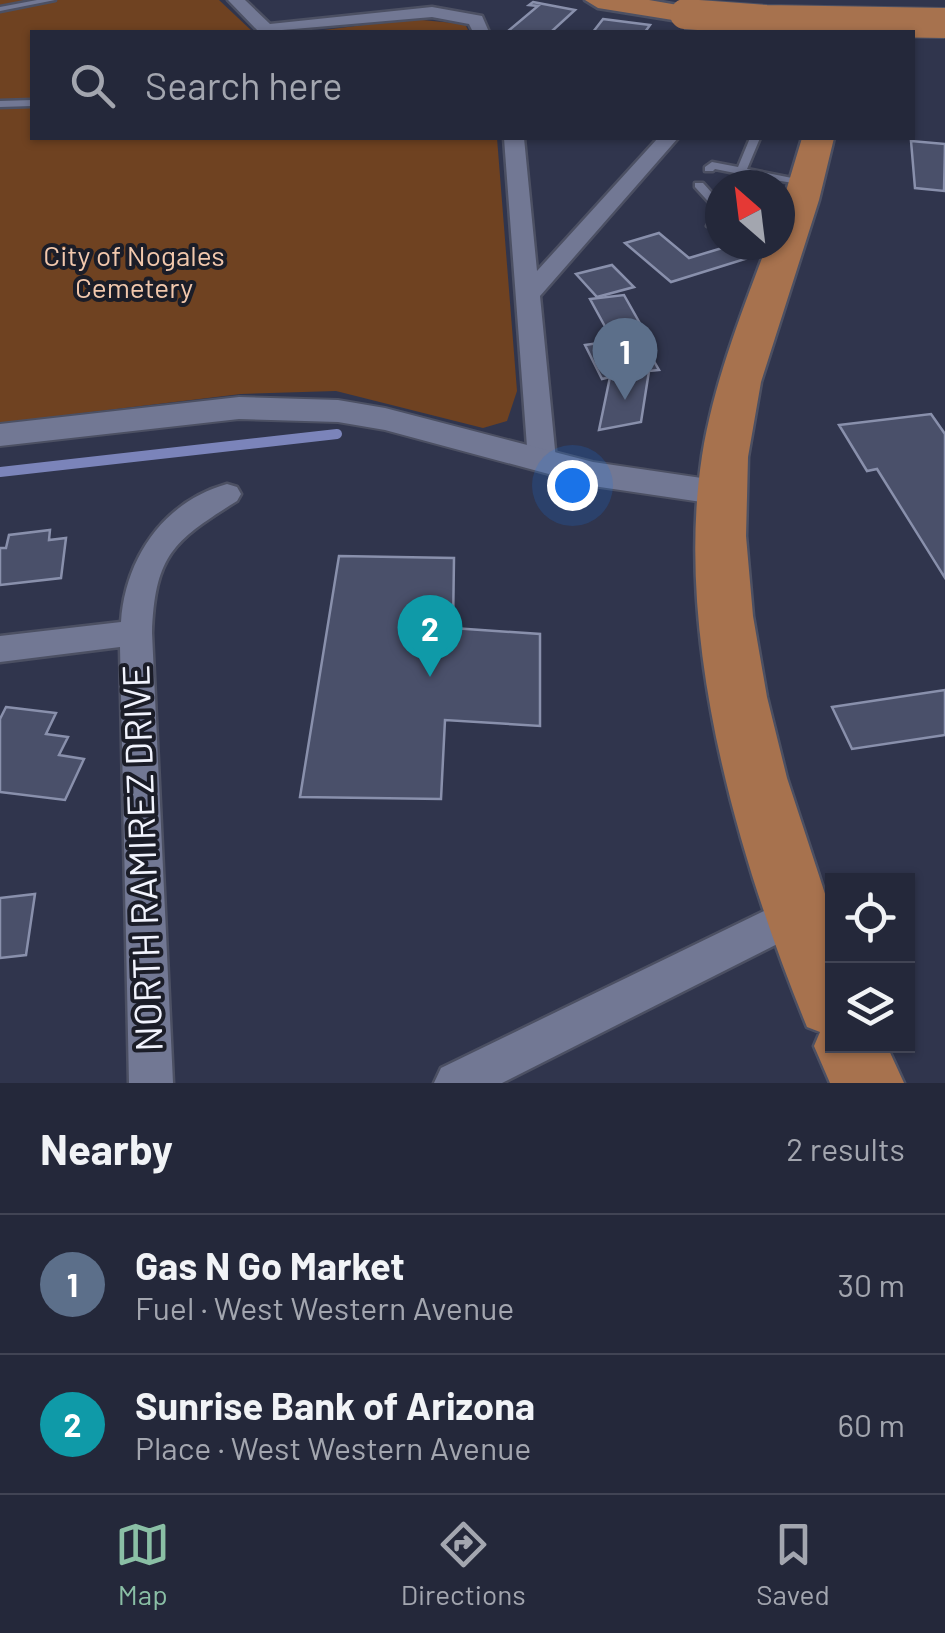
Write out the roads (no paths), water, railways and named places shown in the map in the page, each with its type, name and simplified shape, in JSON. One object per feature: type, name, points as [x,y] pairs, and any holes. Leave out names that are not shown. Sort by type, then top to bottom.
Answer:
[{"type":"main road","points":[[598,0],[681,7],[945,14]]},
{"type":"main road","points":[[809,0],[816,30]]},
{"type":"main road","points":[[681,7],[766,20],[945,23]]},
{"type":"main road","points":[[795,211],[813,161]]},
{"type":"main road","points":[[778,260],[739,381],[728,435],[722,493],[722,564],[736,674],[757,782],[797,914],[825,984]]},
{"type":"main road","points":[[853,1053],[867,1083]]},
{"type":"street","points":[[236,0],[262,30]]},
{"type":"street","points":[[272,30],[432,12],[478,26]]},
{"type":"street","points":[[514,140],[542,460]]},
{"type":"street","points":[[526,297],[666,140]]},
{"type":"street","points":[[0,435],[163,414],[296,408],[385,419],[593,474],[722,493]]},
{"type":"street","name":"NORTH RAMIREZ DRIVE","points":[[151,1083],[136,588],[154,549],[186,518],[227,494]]},
{"type":"street","points":[[0,649],[136,633]]},
{"type":"street","points":[[456,1083],[797,914]]},
{"type":"lane","points":[[0,9],[51,0]]},
{"type":"lane","points":[[0,104],[30,103]]},
{"type":"lane","points":[[740,170],[754,140]]},
{"type":"lane","points":[[709,169],[712,165],[740,170],[813,161]]},
{"type":"lane","points":[[700,184],[705,190]]},
{"type":"waterway","points":[[0,472],[337,434]]},
{"type":"place","name":"Gas N Go Market","points":[[625,400]]},
{"type":"place","name":"Sunrise Bank of Arizona","points":[[430,677]]},
{"type":"park label","name":"City of Nogales Cemetery","points":[[134,272]]}]
